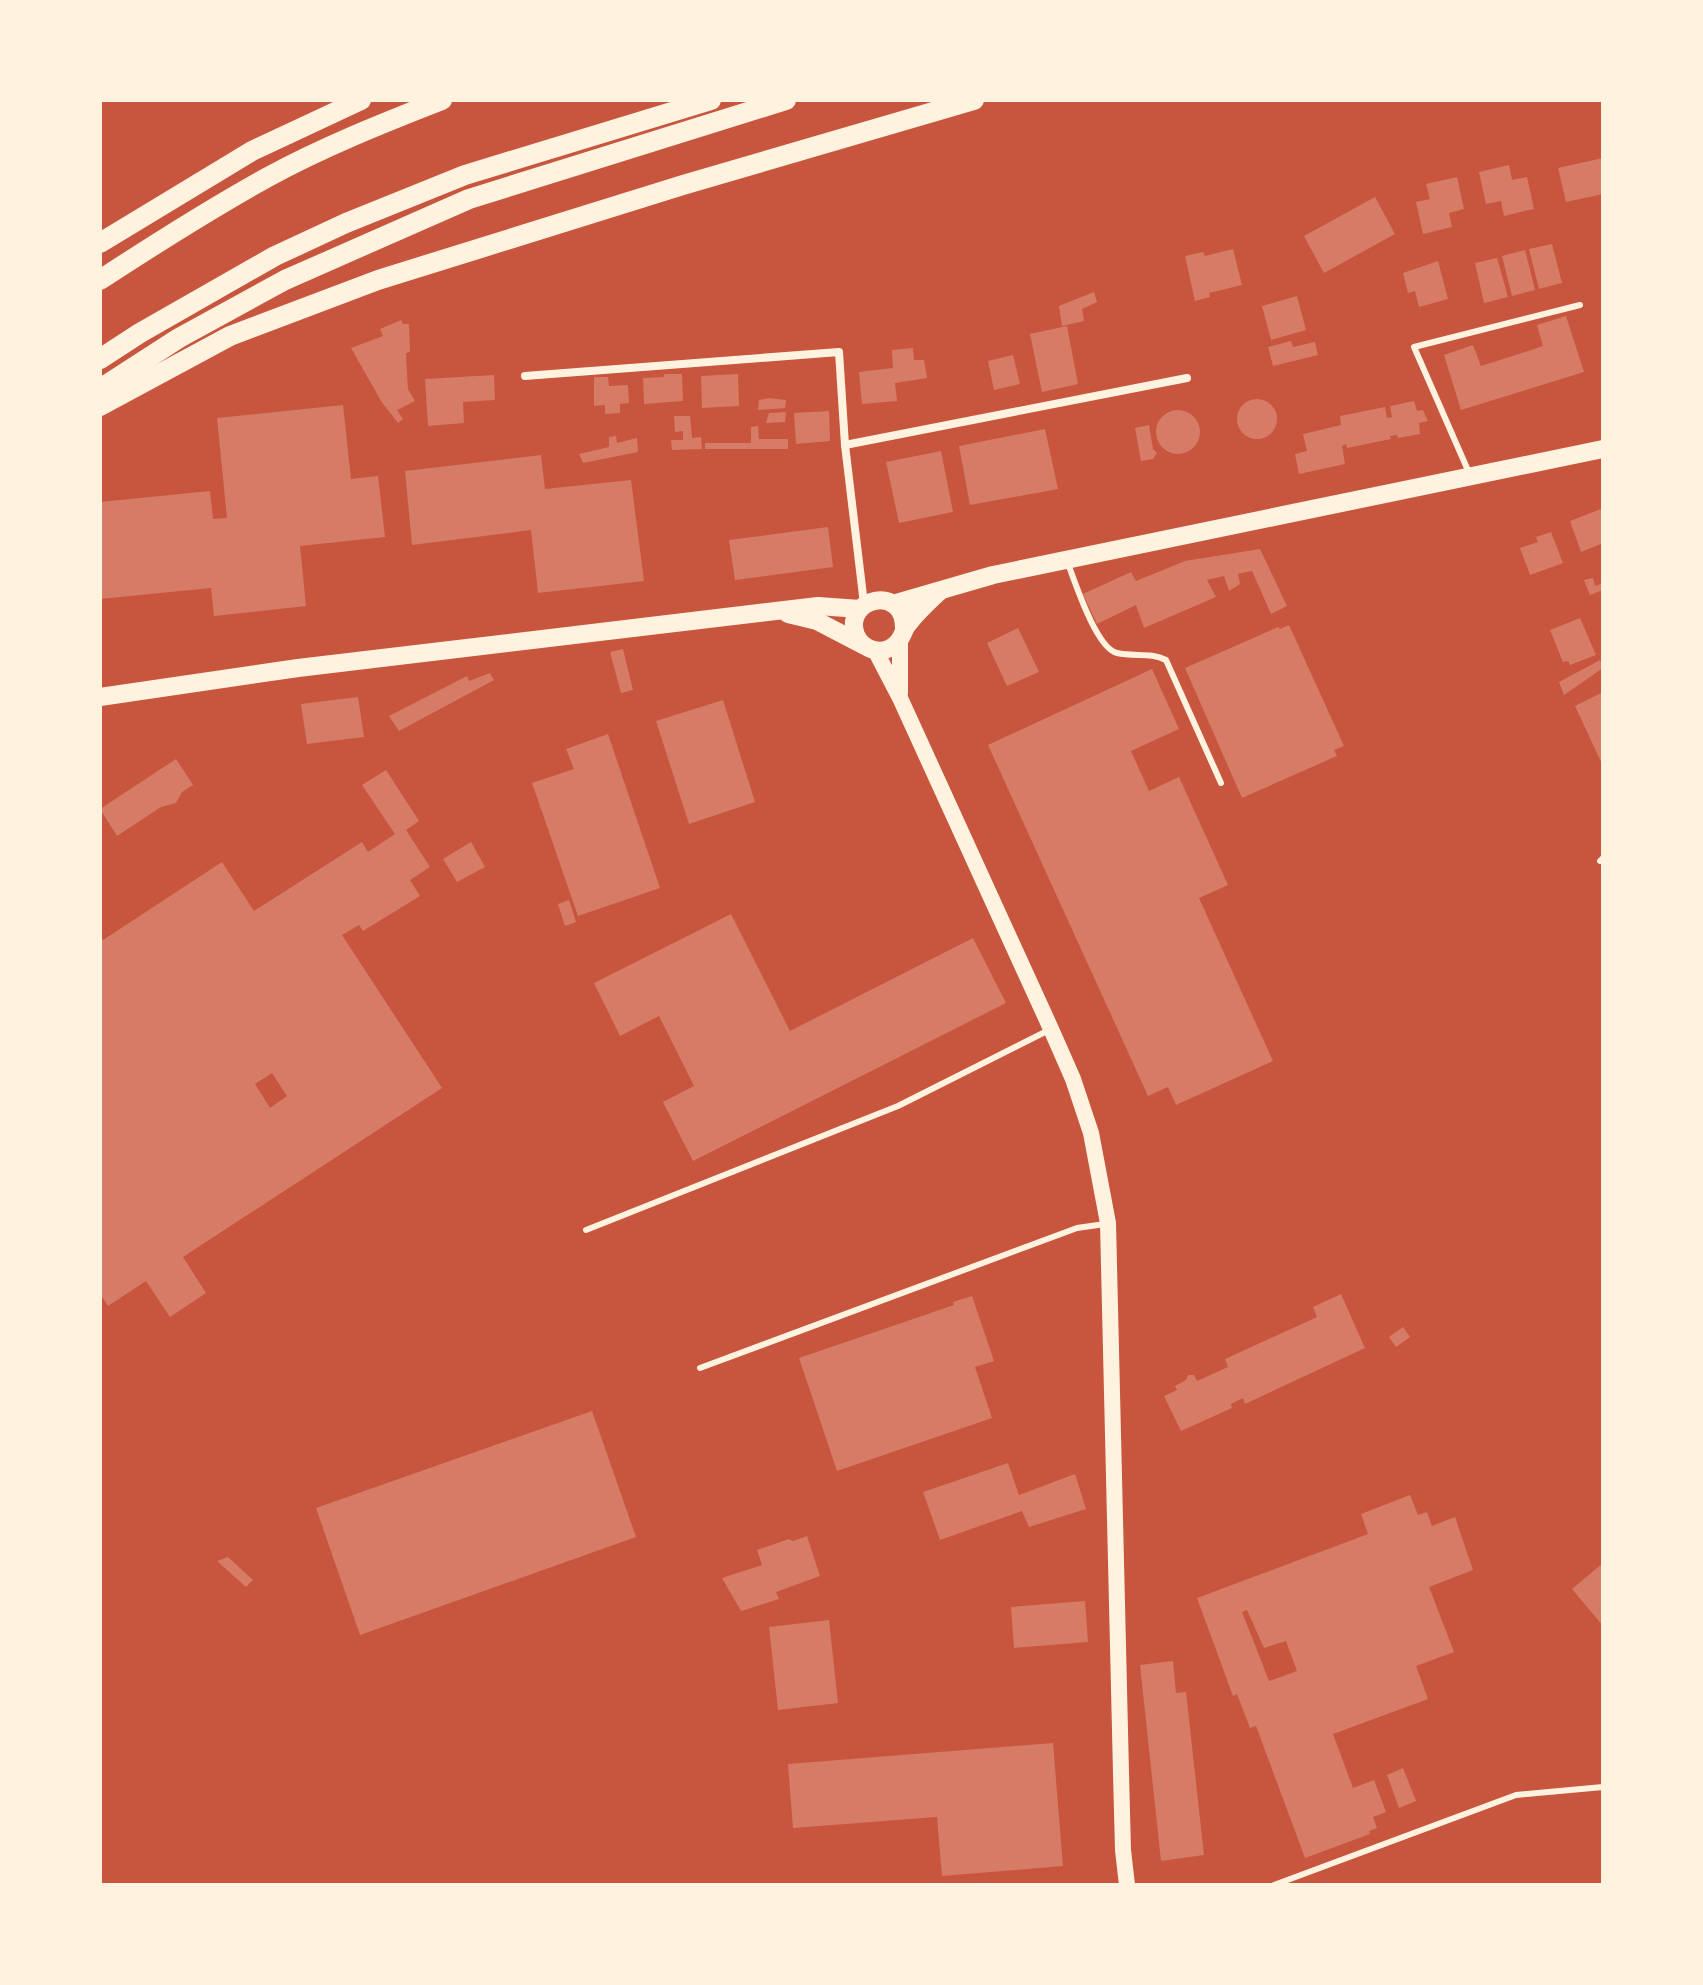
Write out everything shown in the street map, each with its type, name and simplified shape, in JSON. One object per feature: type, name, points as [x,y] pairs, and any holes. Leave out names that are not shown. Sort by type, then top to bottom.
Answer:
[{"type":"highway","points":[[100,243],[252,151],[361,100]]},
{"type":"highway","points":[[100,280],[194,219],[271,175],[378,125],[442,100]]},
{"type":"highway","points":[[100,359],[275,256],[346,223],[465,175],[711,100]]},
{"type":"highway","points":[[100,389],[179,338],[285,280],[469,199],[786,100]]},
{"type":"highway","points":[[100,406],[230,336],[378,280],[683,185],[974,100]]},
{"type":"main road","points":[[100,697],[298,668],[773,611],[818,606],[862,607],[879,600],[893,604],[993,575],[1603,449]]},
{"type":"main road","points":[[773,611],[817,621],[870,648],[889,649],[942,589]]},
{"type":"main road","points":[[893,604],[902,615],[900,698]]},
{"type":"main road","points":[[862,607],[854,625],[859,640],[870,648],[900,698],[1073,1079],[1091,1133],[1108,1223],[1121,1804],[1127,1885]]},
{"type":"street","points":[[525,376],[839,352],[862,607]]},
{"type":"street","points":[[845,445],[1187,378]]},
{"type":"lane","points":[[1472,478],[1414,347],[1580,305]]},
{"type":"lane","points":[[1067,561],[1082,602],[1105,647],[1115,653],[1158,656],[1166,660],[1221,783]]},
{"type":"lane","points":[[586,1230],[898,1106],[1051,1029]]},
{"type":"lane","points":[[700,1368],[1077,1228],[1108,1223]]},
{"type":"lane","points":[[1274,1885],[1516,1795],[1603,1787]]},
{"type":"building","points":[[1603,158],[1603,194],[1566,202],[1558,168]]},
{"type":"building","points":[[1509,165],[1512,180],[1527,177],[1534,209],[1504,216],[1501,201],[1486,204],[1479,172]]},
{"type":"building","points":[[1457,177],[1464,209],[1449,213],[1452,227],[1423,234],[1416,202],[1430,199],[1426,184]]},
{"type":"building","points":[[1375,197],[1395,234],[1324,273],[1304,236]]},
{"type":"building","points":[[1552,244],[1562,283],[1539,289],[1529,249]]},
{"type":"building","points":[[1233,249],[1242,285],[1209,293],[1210,297],[1195,301],[1185,256],[1203,252],[1205,256]]},
{"type":"building","points":[[1525,250],[1535,290],[1512,296],[1502,256]]},
{"type":"building","points":[[1497,258],[1508,297],[1484,303],[1475,263]]},
{"type":"building","points":[[1438,261],[1448,299],[1419,307],[1415,291],[1408,293],[1403,273]]},
{"type":"building","points":[[1094,292],[1097,302],[1082,309],[1084,321],[1062,326],[1059,306]]},
{"type":"building","points":[[1297,296],[1306,330],[1271,340],[1262,306]]},
{"type":"building","points":[[1566,316],[1584,372],[1461,410],[1444,355],[1473,345],[1481,366],[1528,351],[1543,346],[1537,325]]},
{"type":"building","points":[[401,320],[403,324],[409,324],[410,352],[406,353],[408,389],[415,401],[397,410],[403,419],[398,423],[381,401],[351,348],[383,336],[380,329]]},
{"type":"building","points":[[1067,326],[1078,384],[1042,392],[1030,334]]},
{"type":"building","points":[[1291,341],[1293,347],[1315,342],[1318,355],[1273,366],[1268,347]]},
{"type":"building","points":[[913,348],[914,360],[924,360],[927,378],[895,383],[897,401],[862,404],[859,372],[893,368],[892,350]]},
{"type":"building","points":[[1013,355],[1020,384],[994,390],[988,361]]},
{"type":"building","points":[[664,374],[682,374],[683,401],[644,404],[643,378],[664,377]]},
{"type":"building","points":[[738,374],[739,406],[702,408],[701,376]]},
{"type":"building","points":[[494,375],[495,400],[463,402],[464,423],[428,426],[425,379]]},
{"type":"building","points":[[594,377],[608,377],[609,386],[628,385],[629,403],[620,404],[620,413],[605,414],[605,405],[594,406]]},
{"type":"building","points":[[1257,399],[1271,405],[1277,419],[1271,433],[1257,439],[1243,433],[1237,419],[1243,405]]},
{"type":"building","points":[[759,400],[786,400],[785,408],[758,410]]},
{"type":"building","points":[[1414,401],[1417,411],[1423,410],[1428,421],[1419,423],[1420,434],[1398,438],[1397,435],[1390,436],[1391,439],[1347,448],[1346,444],[1342,446],[1345,464],[1299,474],[1295,454],[1307,451],[1303,434],[1341,425],[1340,416],[1385,407],[1387,418],[1392,417],[1390,406]]},
{"type":"building","points":[[343,405],[351,479],[378,476],[385,537],[300,546],[306,606],[214,616],[211,588],[100,599],[100,502],[210,491],[213,519],[227,518],[217,418]]},
{"type":"building","points":[[1178,410],[1193,417],[1200,432],[1193,447],[1178,454],[1163,447],[1156,432],[1163,417]]},
{"type":"building","points":[[829,411],[830,441],[796,444],[794,413]]},
{"type":"building","points":[[786,412],[785,422],[766,423],[769,413]]},
{"type":"building","points":[[674,416],[690,416],[692,438],[701,437],[702,449],[672,450],[671,440],[683,440],[683,431],[675,432]]},
{"type":"building","points":[[1149,425],[1153,449],[1157,453],[1153,459],[1141,461],[1135,428]]},
{"type":"building","points":[[758,426],[759,439],[788,439],[788,449],[705,449],[705,443],[751,443],[751,427]]},
{"type":"building","points":[[1045,429],[1058,489],[970,505],[959,446]]},
{"type":"building","points":[[616,436],[617,443],[637,438],[638,452],[583,463],[579,454],[609,447],[609,437]]},
{"type":"building","points":[[941,451],[953,512],[899,523],[886,462]]},
{"type":"building","points":[[541,455],[545,489],[631,480],[644,581],[538,593],[531,530],[412,545],[405,471]]},
{"type":"building","points":[[1601,509],[1603,543],[1581,552],[1570,521]]},
{"type":"building","points":[[828,527],[833,567],[735,580],[729,540]]},
{"type":"building","points":[[1551,532],[1563,563],[1530,575],[1520,548],[1538,542],[1536,537]]},
{"type":"building","points":[[1260,549],[1287,606],[1271,614],[1252,571],[1238,574],[1240,584],[1229,591],[1224,576],[1207,580],[1216,597],[1144,628],[1136,605],[1097,624],[1083,594],[1131,572],[1136,581],[1185,561]]},
{"type":"building","points":[[1593,578],[1595,586],[1603,583],[1603,590],[1590,595],[1584,580]]},
{"type":"building","points":[[1580,618],[1596,655],[1570,665],[1568,661],[1563,662],[1550,630]]},
{"type":"building","points":[[1289,625],[1344,746],[1334,750],[1337,756],[1242,798],[1185,668]]},
{"type":"building","points":[[1018,628],[1039,672],[1007,686],[987,643]]},
{"type":"building","points":[[623,649],[633,690],[621,693],[610,652]]},
{"type":"building","points":[[1600,660],[1603,668],[1564,695],[1559,682]]},
{"type":"building","points":[[1152,669],[1179,729],[1131,751],[1149,791],[1179,777],[1228,885],[1199,898],[1273,1061],[1176,1105],[1168,1087],[1148,1096],[988,745]]},
{"type":"building","points":[[490,673],[494,680],[399,731],[389,716],[467,676],[469,681]]},
{"type":"building","points":[[1603,692],[1603,766],[1575,706]]},
{"type":"building","points":[[358,697],[364,737],[307,744],[301,704]]},
{"type":"building","points":[[723,700],[755,802],[689,824],[656,721]]},
{"type":"building","points":[[608,734],[660,888],[578,916],[532,783],[574,769],[566,749]]},
{"type":"building","points":[[176,759],[193,785],[182,792],[176,803],[161,807],[117,836],[100,809]]},
{"type":"building","points":[[386,770],[419,821],[406,830],[430,867],[410,880],[420,896],[363,931],[359,925],[342,935],[442,1088],[183,1257],[206,1293],[170,1317],[146,1281],[108,1306],[100,1294],[100,935],[103,940],[222,862],[254,911],[362,842],[368,852],[395,834],[362,785]],"holes":[[[272,1073],[287,1096],[270,1108],[255,1084]]]},
{"type":"building","points":[[471,842],[485,867],[457,882],[443,859]]},
{"type":"building","points":[[569,900],[576,922],[565,926],[558,904]]},
{"type":"building","points":[[731,914],[790,1031],[973,938],[1006,1003],[693,1161],[663,1102],[694,1086],[659,1016],[620,1036],[594,983]]},
{"type":"building","points":[[1341,1294],[1365,1348],[1245,1404],[1243,1398],[1231,1404],[1232,1408],[1181,1431],[1164,1396],[1177,1390],[1175,1386],[1186,1380],[1188,1375],[1194,1375],[1197,1381],[1228,1367],[1225,1359],[1317,1317],[1313,1307]]},
{"type":"building","points":[[972,1296],[994,1361],[975,1367],[992,1418],[837,1471],[799,1358]]},
{"type":"building","points":[[1403,1327],[1410,1337],[1396,1347],[1389,1337]]},
{"type":"building","points":[[592,1411],[636,1537],[360,1635],[316,1508]]},
{"type":"building","points":[[1008,1463],[1019,1495],[1075,1474],[1086,1509],[1029,1527],[1022,1511],[940,1540],[923,1492]]},
{"type":"building","points":[[1410,1495],[1418,1515],[1427,1512],[1432,1526],[1455,1517],[1473,1570],[1429,1587],[1454,1652],[1416,1666],[1428,1699],[1333,1734],[1353,1788],[1374,1780],[1386,1812],[1373,1817],[1377,1828],[1369,1831],[1370,1834],[1305,1858],[1256,1726],[1250,1728],[1237,1694],[1233,1696],[1197,1598],[1368,1534],[1361,1514]],"holes":[[[1247,1610],[1264,1648],[1286,1641],[1297,1671],[1269,1681],[1242,1612]]]},
{"type":"building","points":[[807,1536],[820,1576],[776,1592],[779,1599],[741,1611],[722,1578],[762,1565],[757,1550]]},
{"type":"building","points":[[228,1557],[253,1580],[246,1587],[217,1561]]},
{"type":"building","points":[[1603,1563],[1603,1626],[1572,1589]]},
{"type":"building","points":[[1085,1601],[1088,1642],[1014,1648],[1011,1607]]},
{"type":"building","points":[[829,1620],[838,1703],[778,1710],[769,1627]]},
{"type":"building","points":[[1173,1661],[1176,1693],[1186,1692],[1204,1855],[1161,1861],[1140,1665]]},
{"type":"building","points":[[1053,1743],[1063,1866],[942,1876],[937,1817],[793,1828],[788,1764]]},
{"type":"building","points":[[1403,1768],[1416,1801],[1399,1808],[1387,1775]]}]
